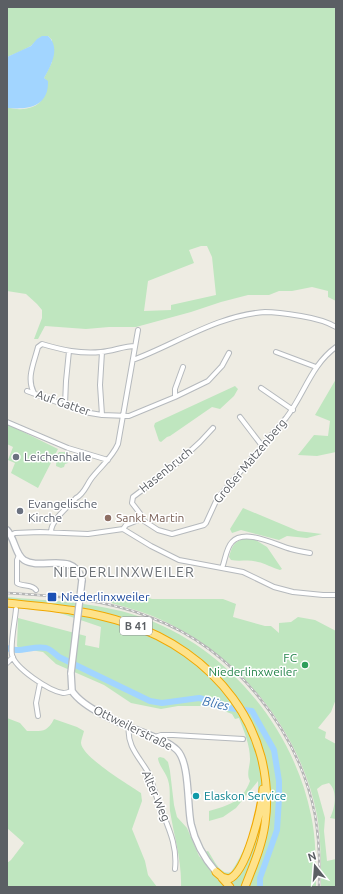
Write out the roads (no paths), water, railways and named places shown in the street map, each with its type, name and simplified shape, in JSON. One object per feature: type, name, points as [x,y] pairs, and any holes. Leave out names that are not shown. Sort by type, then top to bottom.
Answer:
[{"type":"highway","name":"B 41","points":[[7,603],[84,612],[126,623],[151,632],[173,644],[200,663],[222,684],[239,705],[249,724],[259,747],[266,781],[267,802],[263,835],[245,887]]},
{"type":"highway","points":[[216,872],[227,879],[232,878],[237,873],[250,845],[258,818],[263,781],[260,758],[249,724]]},
{"type":"highway","points":[[216,872],[225,887]]},
{"type":"highway","points":[[216,872],[230,887]]},
{"type":"main road","points":[[9,533],[19,555],[26,561],[31,563],[59,562],[72,566],[78,572],[82,580],[71,674],[72,691]]},
{"type":"main road","name":"Ottweilerstraße","points":[[72,691],[77,699],[87,705],[129,727],[155,737],[171,745],[177,750],[183,760],[190,820],[197,843],[216,872]]},
{"type":"street","points":[[133,360],[211,326],[238,317],[254,314],[270,312],[295,315],[325,322],[336,327]]},
{"type":"street","points":[[51,532],[52,525],[76,498],[80,496],[91,480],[113,454],[118,444],[138,330]]},
{"type":"street","points":[[34,393],[31,387],[30,375],[38,347],[42,344],[69,352],[80,353],[102,352],[135,346]]},
{"type":"street","name":"Großer Matzenberg","points":[[141,518],[151,526],[172,534],[204,525],[216,499],[263,447],[293,410],[316,367],[324,356],[336,347]]},
{"type":"street","points":[[65,405],[69,352]]},
{"type":"street","points":[[102,352],[100,385],[102,415]]},
{"type":"street","points":[[276,352],[316,367]]},
{"type":"street","name":"Auf Gatter","points":[[27,391],[84,412],[123,416],[135,414],[208,380],[222,366],[229,353]]},
{"type":"street","points":[[175,396],[175,389],[182,367]]},
{"type":"street","points":[[261,388],[293,410]]},
{"type":"street","points":[[240,418],[263,447]]},
{"type":"street","points":[[7,422],[68,448],[108,460]]},
{"type":"street","name":"Hasenbruch","points":[[141,518],[132,503],[133,497],[174,466],[213,428]]},
{"type":"street","points":[[123,529],[126,525],[141,518]]},
{"type":"street","points":[[9,533],[51,532],[88,534],[123,529],[151,546],[179,560],[244,572],[274,587],[293,592],[323,596],[336,595]]},
{"type":"street","points":[[222,568],[229,545],[236,539],[242,537],[254,538],[290,549],[310,553]]},
{"type":"street","points":[[19,555],[17,560],[17,583],[22,586],[33,587],[36,590]]},
{"type":"street","points":[[16,609],[12,647],[13,655],[24,670],[40,683],[57,692],[67,693],[72,691]]},
{"type":"street","points":[[7,661],[13,655]]},
{"type":"street","points":[[38,716],[36,703],[40,683]]},
{"type":"street","name":"Alter Weg","points":[[129,727],[129,736],[134,752],[149,774],[156,797],[170,832],[176,856],[175,868]]},
{"type":"street","points":[[155,737],[161,735],[173,735],[243,739]]},
{"type":"water","points":[[42,36],[48,36],[54,46],[54,57],[44,78],[48,81],[45,96],[36,105],[30,107],[8,108],[7,57],[31,46]]},
{"type":"waterway","name":"Blies","points":[[7,648],[12,650],[41,647],[46,648],[59,657],[150,701],[162,703],[199,698],[219,703],[229,708],[252,711],[274,750],[279,781],[277,830],[260,878],[260,887]]},
{"type":"railway","points":[[7,593],[81,600],[117,606],[135,612],[182,632],[210,650],[235,671],[258,696],[278,723],[294,752],[306,783],[315,815],[319,860],[319,887]]},
{"type":"place","name":"Leichenhalle","points":[[16,457]]},
{"type":"place","name":"Evangelische Kirche","points":[[20,511]]},
{"type":"place","name":"Sankt Martin","points":[[108,518]]},
{"type":"place","name":"Niederlinxweiler","points":[[52,597]]},
{"type":"place","name":"FC Niederlinxweiler","points":[[305,665]]},
{"type":"place","name":"Elaskon Service","points":[[196,796]]},
{"type":"district","name":"NIEDERLINXWEILER","points":[[124,572]]}]
